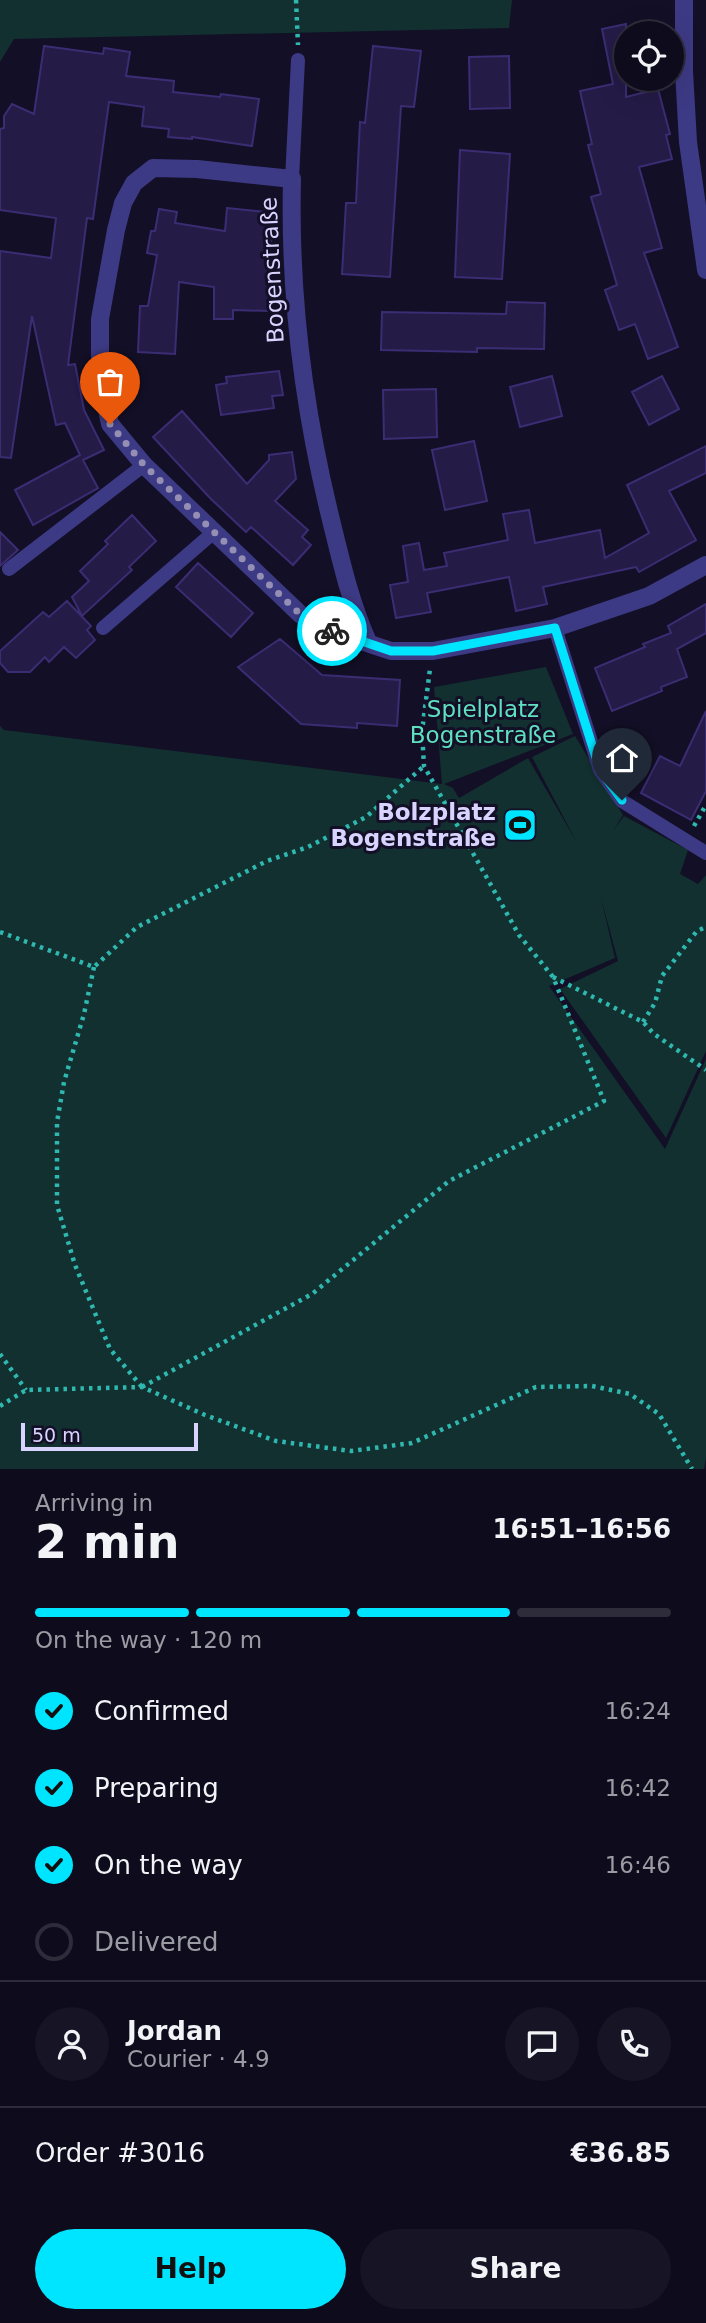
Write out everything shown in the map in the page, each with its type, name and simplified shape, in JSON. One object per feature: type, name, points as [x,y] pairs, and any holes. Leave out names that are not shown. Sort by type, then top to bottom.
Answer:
[{"type":"street","points":[[684,0],[688,142],[706,270]]},
{"type":"street","name":"Bogenstraße","points":[[368,642],[354,610],[317,464],[295,303],[291,234],[292,179],[197,169],[153,168],[134,183],[123,203],[100,319],[100,377],[110,424],[144,465],[301,615],[337,633],[391,651],[433,651],[555,628],[649,596],[706,565]]},
{"type":"lane","points":[[292,179],[298,60]]},
{"type":"lane","points":[[9,569],[144,465]]},
{"type":"lane","points":[[103,628],[214,531]]},
{"type":"lane","points":[[555,628],[600,770],[622,800],[705,850]]},
{"type":"path","points":[[296,0],[298,60]]},
{"type":"path","points":[[142,1387],[312,1294],[449,1181],[604,1101],[553,977],[519,935],[424,766],[422,731],[433,651]]},
{"type":"path","points":[[142,1387],[110,1349],[75,1265],[57,1205],[57,1122],[94,967],[137,927],[267,861],[308,847],[366,817],[424,766]]},
{"type":"path","points":[[698,819],[706,805]]},
{"type":"path","points":[[643,1022],[655,1003],[662,976],[697,931],[706,927]]},
{"type":"path","points":[[0,932],[94,967]]},
{"type":"path","points":[[553,977],[643,1022],[654,1034],[706,1070]]},
{"type":"path","points":[[0,1354],[26,1390]]},
{"type":"path","points":[[0,1406],[26,1390],[142,1387],[205,1415],[276,1441],[351,1451],[412,1443],[536,1387],[592,1386],[630,1394],[659,1414],[692,1469]]},
{"type":"green space","points":[[0,0],[512,0],[509,28],[14,39],[0,62]]},
{"type":"green space","name":"Spielplatz Bogenstraße","points":[[546,667],[573,734],[444,784],[453,788],[459,798],[528,758],[576,841],[532,757],[575,736],[623,815],[613,831],[624,816],[688,850],[680,874],[698,884],[706,875],[706,1051],[666,1138],[560,989],[618,961],[601,898],[615,958],[549,986],[665,1149],[706,1059],[704,1469],[0,1469],[0,726],[4,730],[442,784],[434,687]]},
{"type":"building","points":[[614,26],[614,91],[626,91],[626,97],[659,91],[670,134],[666,135],[672,159],[639,167],[662,248],[644,253],[678,347],[648,359],[635,324],[619,330],[605,290],[617,285],[591,197],[601,194],[588,145],[592,144],[580,91],[613,84],[602,29]]},
{"type":"building","points":[[44,46],[103,54],[104,48],[130,52],[126,76],[174,81],[173,92],[259,99],[252,146],[192,137],[168,137],[169,129],[142,126],[144,107],[109,102],[93,219],[87,218],[68,365],[75,364],[84,410],[104,450],[83,460],[98,488],[33,525],[15,490],[80,455],[65,423],[56,425],[32,316],[11,458],[0,457],[0,251],[51,258],[56,218],[0,210],[0,129],[4,128],[4,116],[12,104],[34,114]]},
{"type":"building","points":[[373,46],[421,51],[414,107],[401,106],[390,277],[342,274],[346,203],[356,203],[360,122],[365,123]]},
{"type":"building","points":[[509,56],[510,108],[470,109],[469,57]]},
{"type":"building","points":[[460,150],[510,154],[502,279],[455,277]]},
{"type":"building","points":[[227,208],[265,212],[264,224],[273,225],[267,280],[270,281],[269,311],[233,310],[233,319],[214,319],[214,287],[179,282],[175,354],[138,352],[140,306],[148,306],[157,255],[147,253],[159,209],[177,212],[175,223],[225,231]]},
{"type":"building","points":[[507,302],[545,303],[544,349],[477,348],[477,352],[381,350],[382,312],[506,314]]},
{"type":"building","points":[[279,371],[283,395],[272,396],[274,408],[221,415],[216,385],[227,383],[226,377]]},
{"type":"building","points":[[552,376],[562,416],[520,427],[510,387]]},
{"type":"building","points":[[662,376],[679,409],[649,425],[632,392]]},
{"type":"building","points":[[436,389],[437,437],[384,439],[383,390]]},
{"type":"building","points":[[182,411],[247,484],[269,460],[269,455],[292,452],[296,479],[275,501],[308,530],[302,537],[311,545],[293,565],[251,527],[246,532],[153,437]]},
{"type":"building","points":[[474,441],[487,501],[445,510],[432,450]]},
{"type":"building","points":[[706,446],[706,473],[669,491],[696,540],[639,572],[636,567],[543,587],[547,604],[516,611],[509,577],[427,593],[431,612],[396,618],[390,585],[408,582],[403,546],[419,543],[424,570],[447,566],[444,553],[508,540],[503,514],[529,510],[535,543],[600,530],[605,558],[649,533],[627,485]]},
{"type":"building","points":[[132,515],[156,541],[129,567],[132,570],[82,616],[72,597],[89,581],[80,571],[108,544],[105,541]]},
{"type":"building","points":[[0,532],[18,550],[0,566]]},
{"type":"building","points":[[198,563],[253,613],[231,637],[176,587]]},
{"type":"building","points":[[67,601],[91,626],[87,630],[95,640],[76,658],[64,647],[49,662],[45,657],[30,672],[8,672],[0,663],[0,651],[43,612],[49,617]]},
{"type":"building","points":[[706,604],[706,633],[677,649],[687,677],[661,687],[662,691],[612,711],[595,668],[671,633],[668,626]]},
{"type":"building","points":[[280,639],[322,675],[400,680],[397,726],[357,723],[357,728],[301,724],[238,667]]},
{"type":"building","points":[[706,711],[706,791],[691,820],[641,793],[660,756],[680,766]]},
{"type":"way so far","points":[[110,424],[144,465],[301,615],[332,631]]},
{"type":"place","name":"Bolzplatz Bogenstraße","points":[[520,825]]},
{"type":"route","points":[[332,631],[391,651],[433,651],[555,628],[600,770],[622,800]]}]
